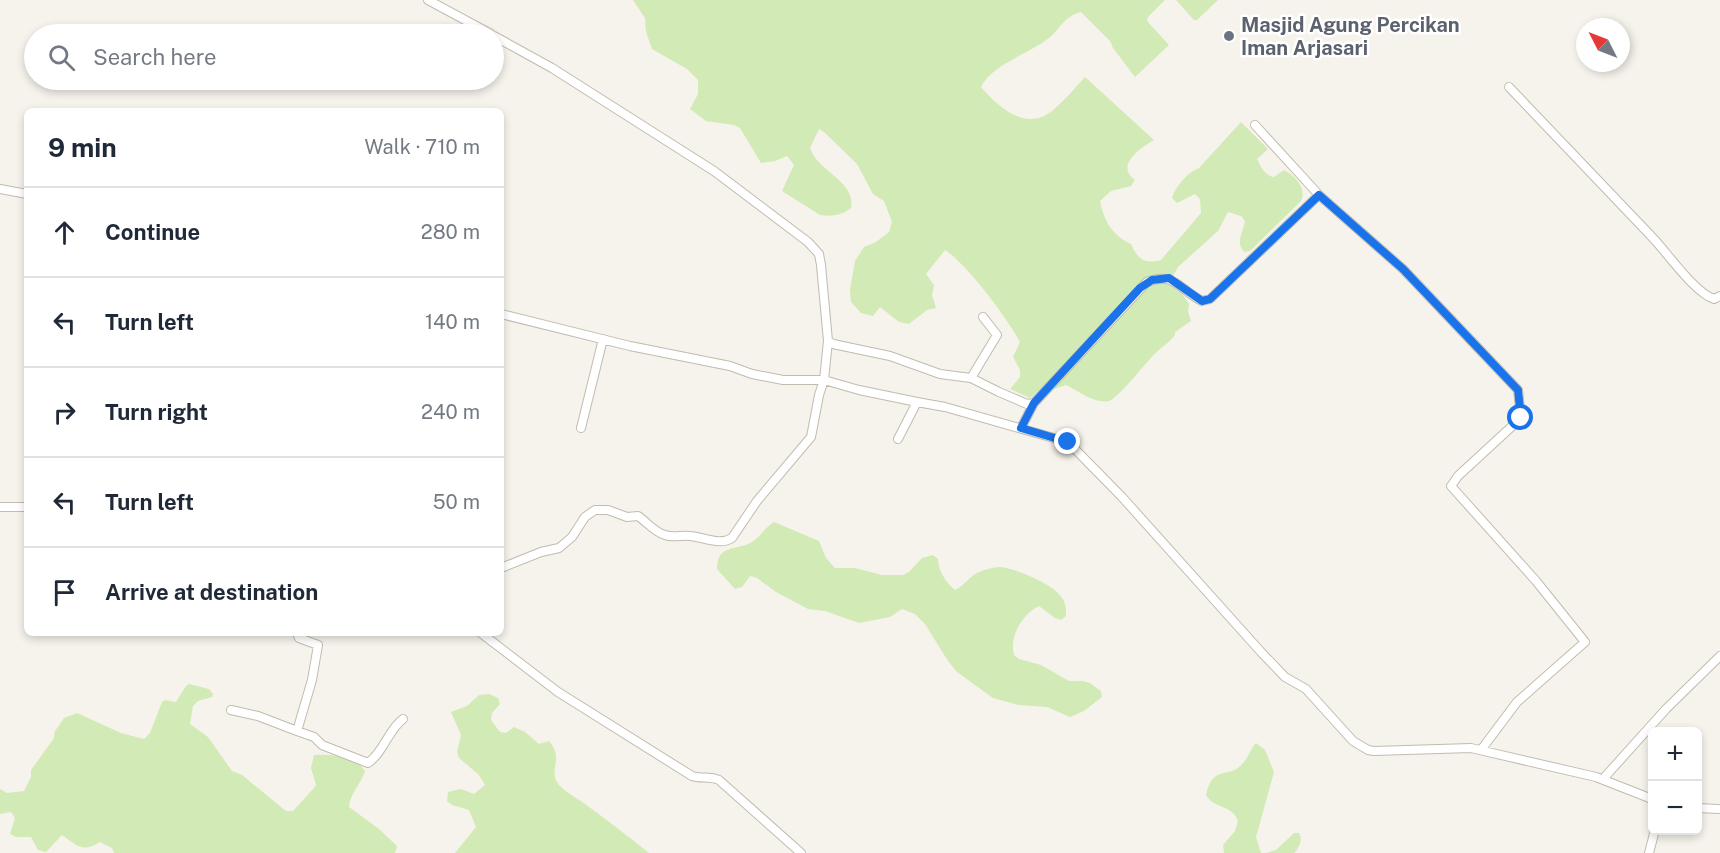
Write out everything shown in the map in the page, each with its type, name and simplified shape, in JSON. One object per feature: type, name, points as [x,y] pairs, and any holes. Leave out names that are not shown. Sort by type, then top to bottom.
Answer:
[{"type":"street","points":[[428,0],[472,24]]},
{"type":"street","points":[[504,42],[552,68],[704,165],[808,242],[819,254],[822,265],[828,341],[824,380],[811,437],[780,472],[757,501],[735,535],[728,541],[687,535],[668,537],[638,516],[627,517],[608,510],[598,510],[585,517],[572,537],[559,548],[504,567]]},
{"type":"street","points":[[1509,87],[1654,239],[1700,291],[1714,299],[1720,296]]},
{"type":"street","points":[[1255,125],[1319,195],[1403,269],[1518,390],[1521,418],[1450,486],[1528,572],[1585,642],[1517,702],[1481,750]]},
{"type":"street","points":[[0,189],[24,193]]},
{"type":"street","points":[[1021,428],[1034,403],[1147,282],[1169,278],[1202,301],[1210,299],[1319,195]]},
{"type":"street","points":[[504,315],[630,346],[730,366],[752,374],[783,380],[824,380],[1021,428],[1068,442],[1122,497],[1261,652],[1285,677],[1306,689],[1353,741],[1374,751],[1471,748],[1603,779],[1648,797]]},
{"type":"street","points":[[971,378],[997,335],[983,317]]},
{"type":"street","points":[[581,428],[603,339]]},
{"type":"street","points":[[828,341],[890,356],[940,374],[971,378],[1027,404],[1034,403]]},
{"type":"street","points":[[898,439],[917,402]]},
{"type":"street","points":[[0,507],[24,507]]},
{"type":"street","points":[[297,731],[312,680],[318,645],[300,639],[298,636]]},
{"type":"street","points":[[485,636],[558,692],[602,721],[692,776],[713,777],[719,780],[801,853]]},
{"type":"street","points":[[1603,779],[1666,709],[1720,656]]},
{"type":"street","points":[[231,710],[258,716],[314,737],[321,746],[368,763],[403,719]]},
{"type":"street","points":[[1702,808],[1718,809]]},
{"type":"street","points":[[1649,853],[1653,835]]},
{"type":"green space","points":[[633,0],[1165,0],[1148,17],[1147,21],[1169,45],[1135,77],[1110,41],[1081,12],[1066,20],[1041,44],[993,72],[981,87],[1004,109],[1023,118],[1032,119],[1042,117],[1052,111],[1085,77],[1154,140],[1137,152],[1129,163],[1127,168],[1129,174],[1135,180],[1131,186],[1111,191],[1100,201],[1110,227],[1131,244],[1139,257],[1146,261],[1161,260],[1201,213],[1200,199],[1195,194],[1177,203],[1172,198],[1182,180],[1199,168],[1241,122],[1268,149],[1257,159],[1264,171],[1274,177],[1284,170],[1296,179],[1301,187],[1301,201],[1250,251],[1244,252],[1240,245],[1240,237],[1245,221],[1241,216],[1228,212],[1218,231],[1178,267],[1169,283],[1178,287],[1189,304],[1188,312],[1191,321],[1175,332],[1175,335],[1153,355],[1114,398],[1109,401],[1098,401],[1066,385],[1051,390],[1044,386],[1030,398],[1010,389],[1020,377],[1020,370],[1013,357],[1020,342],[986,292],[945,250],[926,274],[934,285],[932,295],[936,308],[927,310],[909,324],[899,322],[880,307],[873,316],[861,313],[851,302],[850,290],[855,261],[864,247],[876,242],[889,232],[892,222],[884,201],[873,194],[857,164],[819,129],[810,148],[820,164],[848,191],[851,208],[836,215],[820,215],[782,191],[794,165],[787,156],[761,163],[740,128],[706,121],[690,109],[698,94],[698,80],[687,69],[652,49],[646,32],[645,18]]},
{"type":"green space","points":[[1176,0],[1218,0],[1197,20],[1194,20]]},
{"type":"green space","points":[[774,522],[819,541],[826,558],[835,568],[855,568],[882,575],[903,575],[922,558],[933,555],[938,559],[943,576],[955,590],[977,573],[998,567],[1015,570],[1034,578],[1058,593],[1065,604],[1066,616],[1061,620],[1055,618],[1039,606],[1027,614],[1015,634],[1014,655],[1019,659],[1041,665],[1069,681],[1090,683],[1101,691],[1102,697],[1084,711],[1070,717],[1047,707],[1018,705],[993,698],[957,672],[925,624],[915,614],[902,609],[890,617],[859,623],[825,611],[808,609],[750,576],[742,587],[735,589],[717,569],[720,555],[724,551],[752,542]]},
{"type":"green space","points":[[189,684],[209,689],[213,694],[212,697],[198,701],[193,706],[190,724],[208,737],[232,771],[242,775],[286,811],[293,811],[316,785],[311,768],[314,755],[342,757],[361,766],[365,771],[351,797],[349,807],[379,829],[397,846],[395,853],[114,853],[112,848],[100,842],[84,848],[62,835],[46,852],[38,850],[31,837],[16,837],[10,834],[15,818],[11,812],[0,814],[0,789],[7,793],[24,791],[31,777],[31,770],[54,738],[55,731],[64,718],[77,713],[121,733],[144,739],[150,733],[162,702],[165,700],[176,702]]},
{"type":"green space","points":[[489,694],[498,698],[500,704],[492,713],[491,720],[500,732],[506,733],[514,727],[525,732],[539,744],[549,741],[556,754],[555,774],[559,785],[649,853],[455,853],[476,827],[469,810],[452,805],[447,801],[448,792],[461,789],[474,794],[485,785],[479,775],[459,758],[457,752],[461,735],[451,712],[467,706],[479,695]]},
{"type":"green space","points":[[1256,743],[1265,750],[1274,772],[1256,837],[1261,853],[1224,853],[1223,845],[1235,831],[1238,821],[1232,812],[1214,803],[1206,795],[1213,779],[1217,775],[1238,768]]},
{"type":"green space","points":[[1294,833],[1299,833],[1301,838],[1294,853],[1266,853],[1276,850]]},
{"type":"place","name":"Masjid Agung Percikan Iman Arjasari","points":[[1229,36]]},
{"type":"route","points":[[1068,442],[1021,428],[1034,403],[1140,288],[1152,280],[1169,278],[1202,301],[1210,299],[1263,251],[1319,195],[1403,269],[1518,390],[1521,418]]}]
